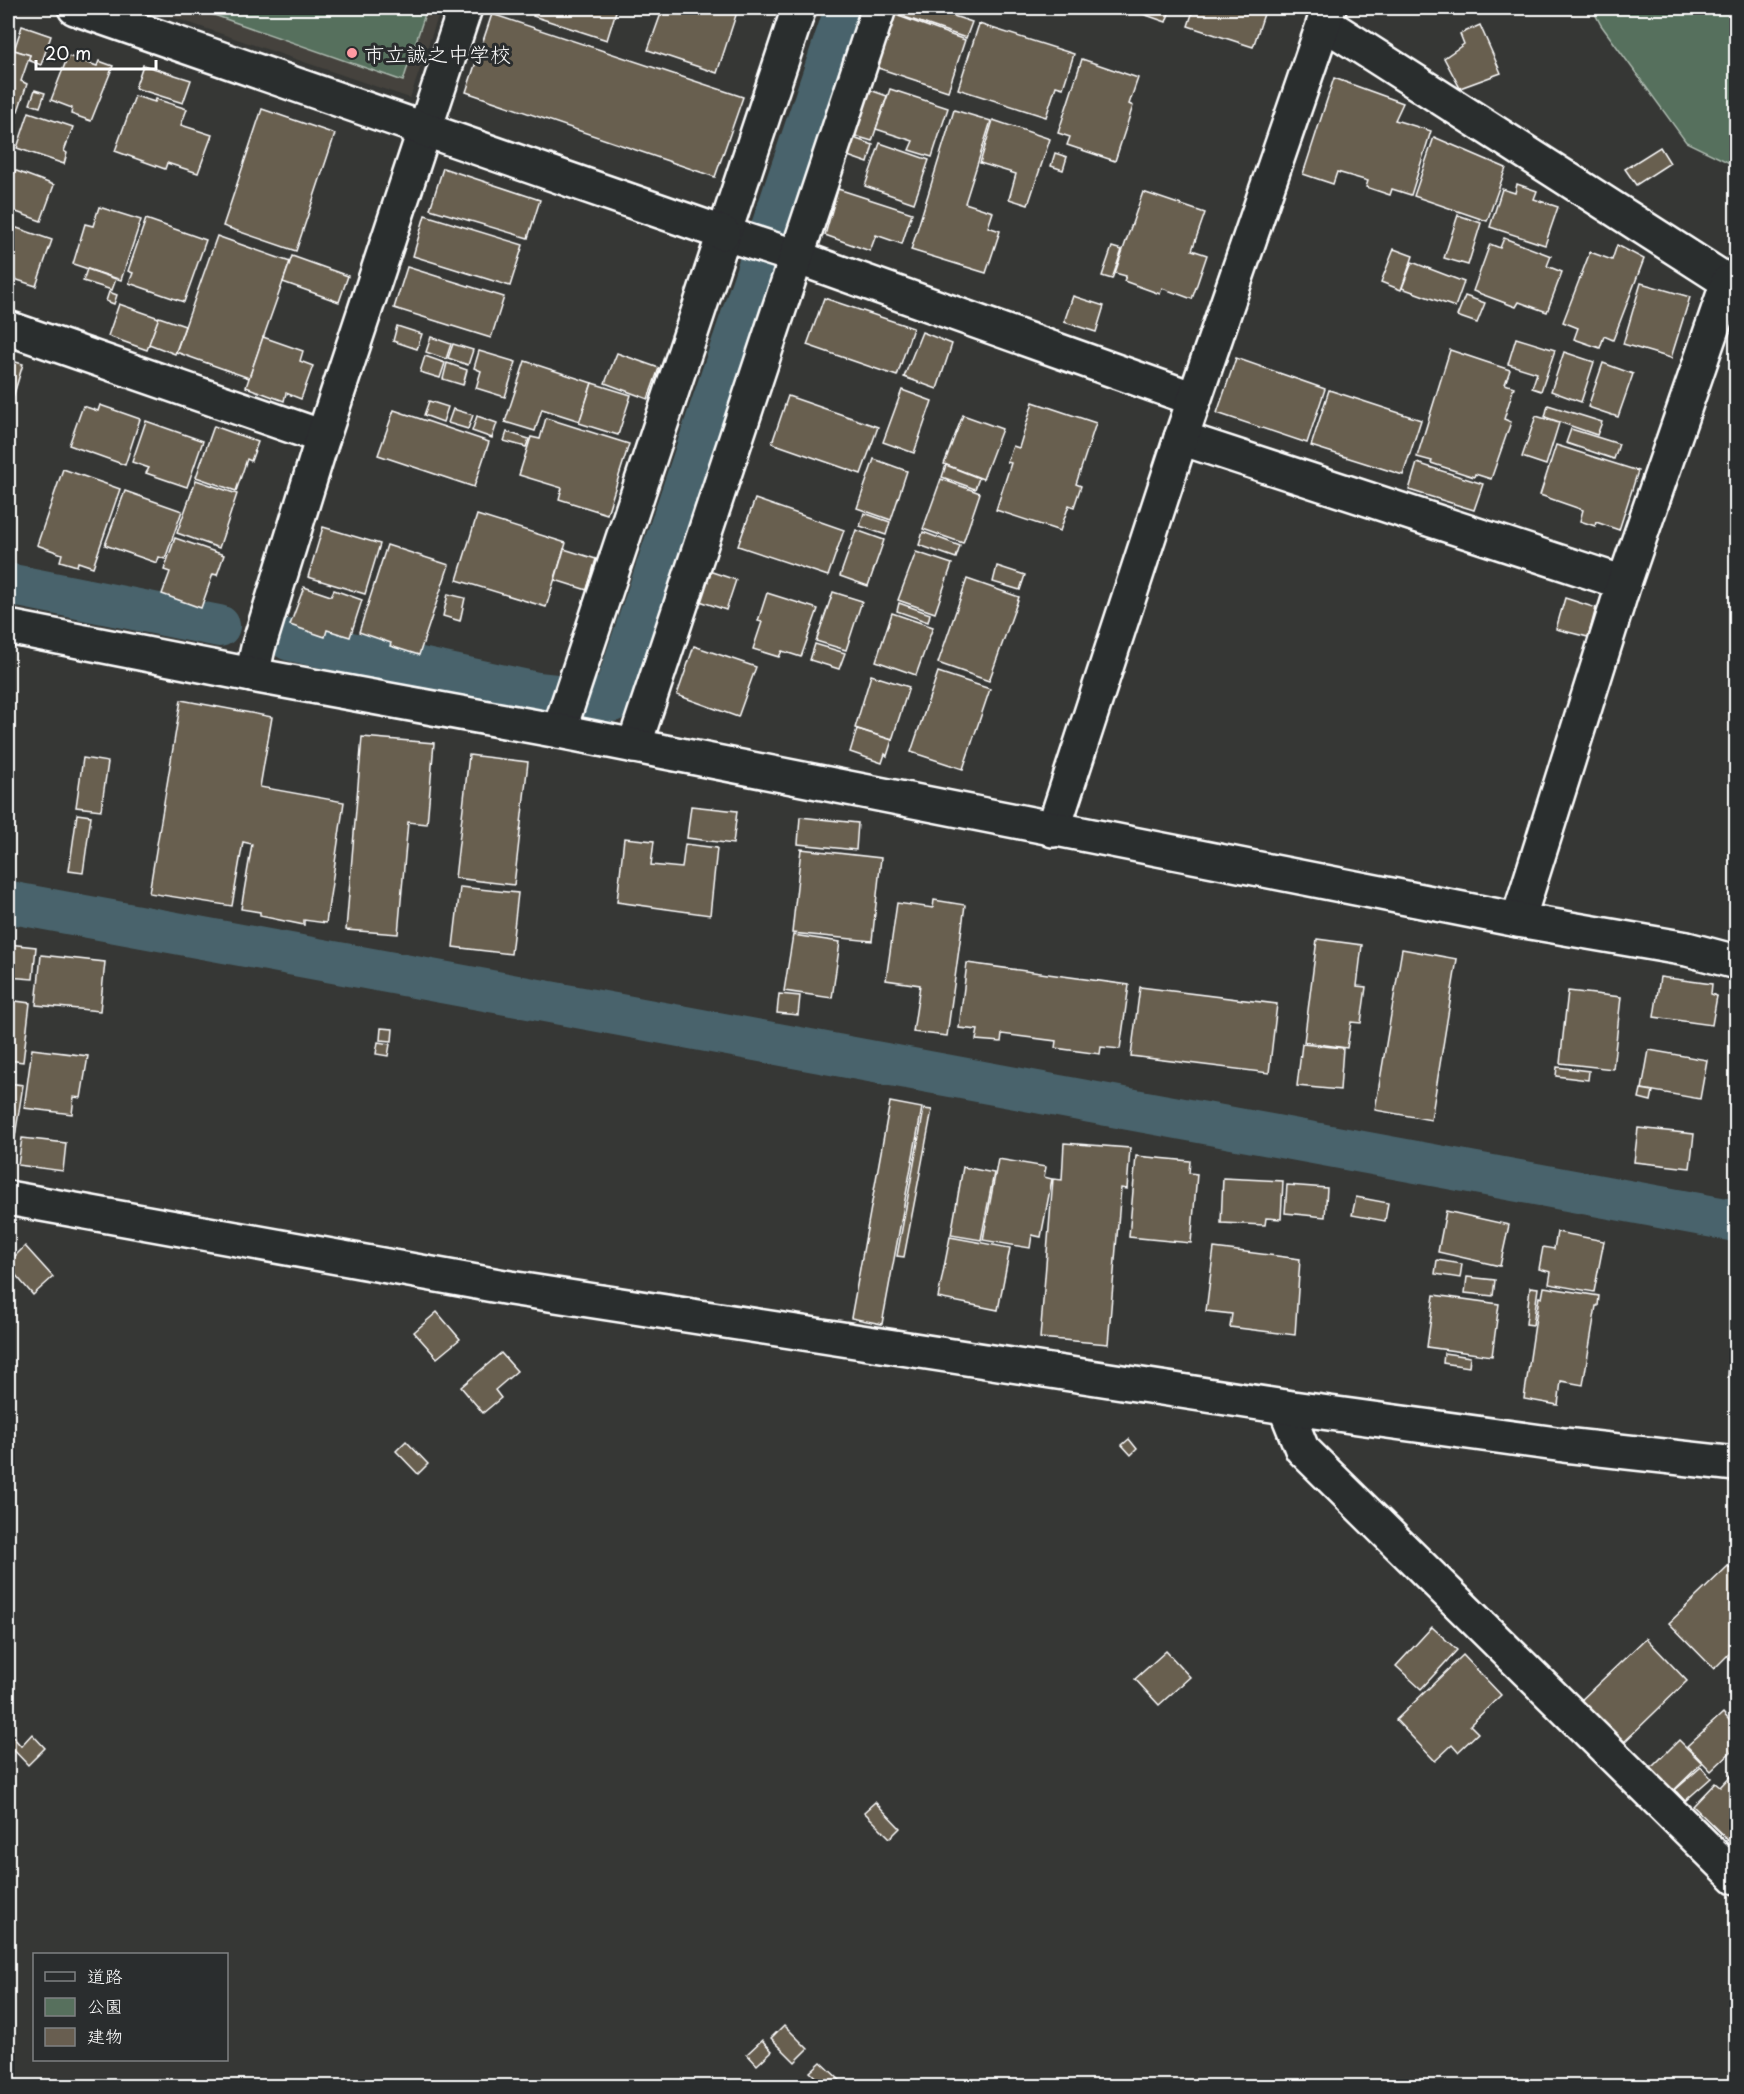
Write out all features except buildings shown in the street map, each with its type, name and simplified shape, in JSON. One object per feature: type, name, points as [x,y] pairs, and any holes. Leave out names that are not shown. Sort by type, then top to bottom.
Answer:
[{"type":"street","points":[[75,8],[790,255],[1194,399]]},
{"type":"street","points":[[252,675],[258,648],[323,437],[423,129],[465,8]]},
{"type":"street","points":[[566,707],[735,236],[799,8]]},
{"type":"street","points":[[634,746],[790,255],[879,8]]},
{"type":"street","points":[[1053,830],[1194,399],[1327,15],[1732,284],[1624,583],[1518,920]]},
{"type":"street","points":[[8,328],[323,437]]},
{"type":"street","points":[[1181,438],[1624,583]]},
{"type":"street","points":[[8,627],[252,675],[566,707],[634,746],[1518,920],[1687,949],[1737,962]]},
{"type":"street","points":[[8,1198],[510,1288],[1286,1407],[1564,1445],[1737,1464]]},
{"type":"street","points":[[1286,1407],[1302,1449],[1737,1877]]},
{"type":"shaded area","name":"市立誠之中学校","points":[[146,8],[441,8],[410,98]]},
{"type":"green space","name":"市立誠之中学校","points":[[194,8],[427,8],[403,81]]},
{"type":"green space","points":[[1592,8],[1736,8],[1736,166],[1686,142],[1601,25]]},
{"type":"waterway","points":[[290,640],[537,693],[612,701],[846,8]]},
{"type":"waterway","points":[[8,584],[219,626]]},
{"type":"waterway","points":[[8,902],[1736,1221]]},
{"type":"place","name":"市立誠之中学校","points":[[352,53]]}]
